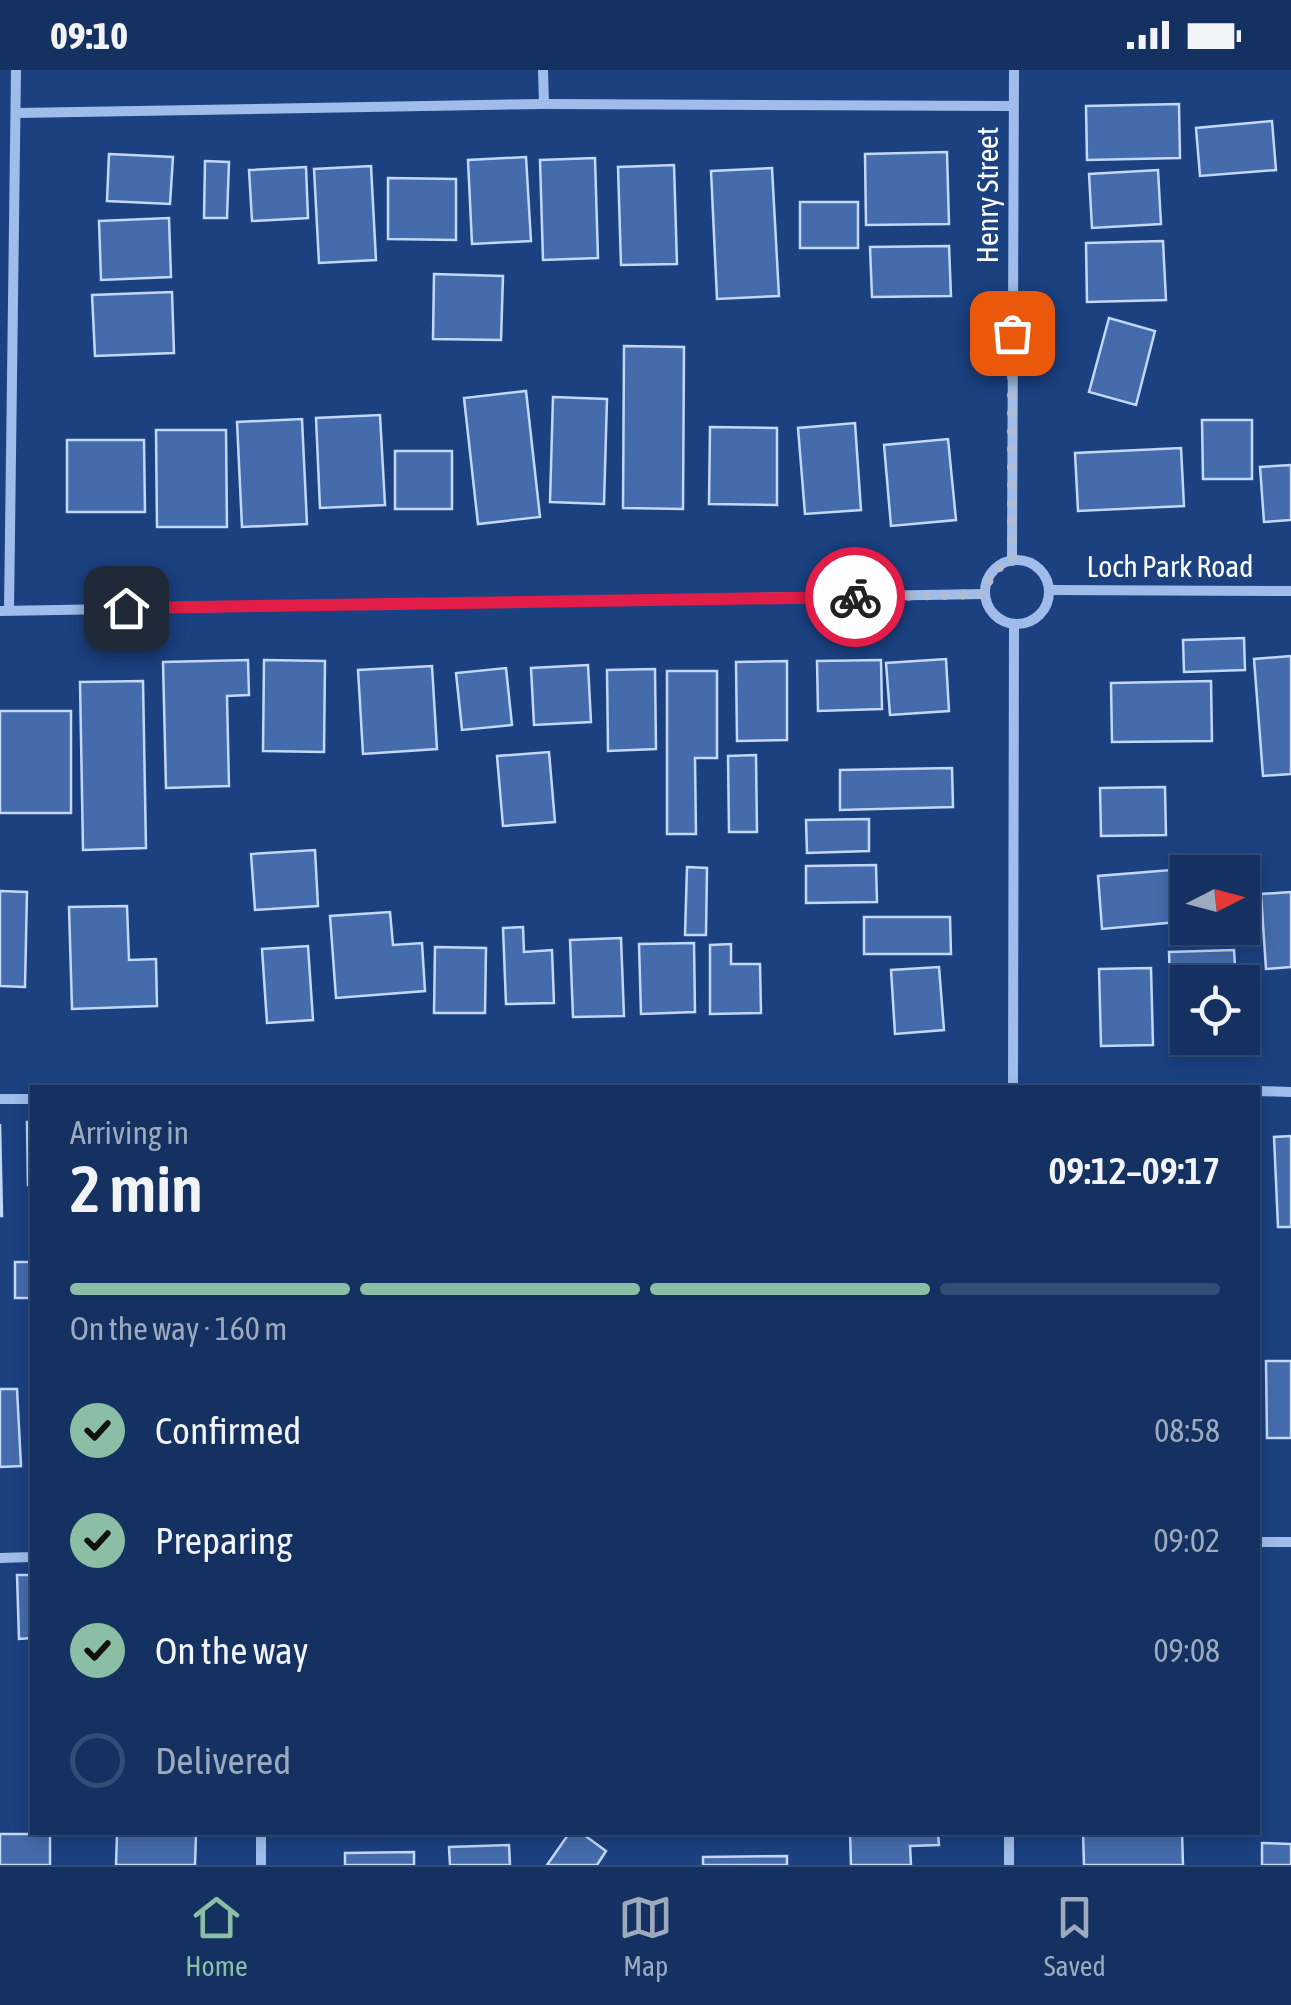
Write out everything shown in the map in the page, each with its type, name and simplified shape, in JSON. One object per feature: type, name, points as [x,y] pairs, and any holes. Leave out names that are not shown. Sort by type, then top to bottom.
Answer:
[{"type":"street","points":[[16,70],[4,610],[986,594]]},
{"type":"street","points":[[543,70],[544,104]]},
{"type":"street","name":"Henry Street","points":[[1012,561],[1014,70]]},
{"type":"street","points":[[17,113],[544,104],[1013,106]]},
{"type":"street","points":[[1012,561],[1033,564],[1042,572],[1049,590],[1043,611],[1025,623],[998,618],[990,609],[986,594],[991,573],[1012,561]]},
{"type":"street","name":"Loch Park Road","points":[[1049,590],[1291,592]]},
{"type":"street","points":[[1012,1085],[1014,624]]},
{"type":"street","points":[[1260,1091],[1291,1092]]},
{"type":"street","points":[[0,1099],[30,1099]]},
{"type":"street","points":[[1260,1542],[1291,1542]]},
{"type":"street","points":[[0,1558],[30,1558]]},
{"type":"street","points":[[261,1835],[261,1865]]},
{"type":"street","points":[[1009,1835],[1009,1865]]},
{"type":"building","points":[[1179,104],[1180,158],[1087,160],[1086,106]]},
{"type":"building","points":[[1272,121],[1276,170],[1200,176],[1196,128]]},
{"type":"building","points":[[947,152],[949,224],[866,225],[865,154]]},
{"type":"building","points":[[109,154],[173,157],[170,204],[107,201]]},
{"type":"building","points":[[526,157],[531,241],[472,244],[468,160]]},
{"type":"building","points":[[595,158],[598,258],[543,260],[540,160]]},
{"type":"building","points":[[205,161],[229,162],[227,218],[204,218]]},
{"type":"building","points":[[674,165],[677,264],[621,265],[618,167]]},
{"type":"building","points":[[371,166],[376,260],[319,263],[314,169]]},
{"type":"building","points":[[306,167],[308,218],[252,221],[249,170]]},
{"type":"building","points":[[772,168],[779,296],[717,299],[711,171]]},
{"type":"building","points":[[1158,170],[1161,224],[1092,228],[1089,174]]},
{"type":"building","points":[[388,178],[456,179],[456,240],[388,239]]},
{"type":"building","points":[[800,202],[858,202],[858,248],[800,248]]},
{"type":"building","points":[[169,218],[171,277],[101,280],[99,221]]},
{"type":"building","points":[[1163,241],[1166,300],[1087,302],[1086,243]]},
{"type":"building","points":[[949,246],[951,296],[872,297],[870,247]]},
{"type":"building","points":[[434,274],[503,276],[501,340],[433,339]]},
{"type":"building","points":[[172,292],[174,353],[95,356],[92,295]]},
{"type":"building","points":[[1109,318],[1155,331],[1136,405],[1089,392]]},
{"type":"building","points":[[624,346],[684,347],[683,509],[623,508]]},
{"type":"building","points":[[526,391],[540,517],[478,524],[464,398]]},
{"type":"building","points":[[553,397],[607,399],[604,504],[550,502]]},
{"type":"building","points":[[380,415],[385,505],[320,508],[316,418]]},
{"type":"building","points":[[302,419],[307,524],[242,527],[237,422]]},
{"type":"building","points":[[1202,420],[1252,420],[1252,479],[1203,479]]},
{"type":"building","points":[[855,423],[861,510],[805,514],[798,428]]},
{"type":"building","points":[[710,427],[777,428],[777,505],[709,504]]},
{"type":"building","points":[[156,430],[226,430],[227,527],[157,527]]},
{"type":"building","points":[[948,439],[956,520],[891,526],[884,445]]},
{"type":"building","points":[[67,440],[144,440],[145,512],[67,512]]},
{"type":"building","points":[[1181,448],[1184,506],[1078,511],[1075,453]]},
{"type":"building","points":[[395,451],[452,451],[452,509],[395,509]]},
{"type":"building","points":[[1291,465],[1291,520],[1264,522],[1260,467]]},
{"type":"building","points":[[1244,638],[1245,670],[1184,672],[1183,640]]},
{"type":"building","points":[[1291,656],[1291,774],[1263,776],[1254,659]]},
{"type":"building","points":[[946,659],[949,711],[890,715],[886,663]]},
{"type":"building","points":[[248,660],[249,695],[227,696],[229,786],[166,788],[163,662]]},
{"type":"building","points":[[264,660],[325,661],[324,752],[263,751]]},
{"type":"building","points":[[881,660],[882,709],[818,711],[817,661]]},
{"type":"building","points":[[787,661],[787,740],[737,741],[736,662]]},
{"type":"building","points":[[588,665],[591,722],[534,725],[531,668]]},
{"type":"building","points":[[432,666],[437,749],[363,754],[358,670]]},
{"type":"building","points":[[506,668],[512,725],[462,730],[456,673]]},
{"type":"building","points":[[655,669],[656,749],[608,751],[607,670]]},
{"type":"building","points":[[667,671],[717,671],[717,758],[695,758],[696,834],[667,834]]},
{"type":"building","points":[[143,681],[146,848],[83,850],[80,682]]},
{"type":"building","points":[[1211,681],[1212,741],[1112,742],[1111,683]]},
{"type":"building","points":[[0,711],[71,711],[71,813],[0,813]]},
{"type":"building","points":[[549,752],[555,822],[503,826],[497,756]]},
{"type":"building","points":[[756,755],[757,832],[729,832],[728,756]]},
{"type":"building","points":[[952,768],[953,807],[840,810],[840,770]]},
{"type":"building","points":[[1165,787],[1166,835],[1101,836],[1100,788]]},
{"type":"building","points":[[869,819],[869,851],[807,853],[806,820]]},
{"type":"building","points":[[315,850],[318,906],[255,910],[251,854]]},
{"type":"building","points":[[876,865],[877,902],[806,903],[806,866]]},
{"type":"building","points":[[687,867],[707,868],[706,935],[685,935]]},
{"type":"building","points":[[1170,870],[1170,923],[1102,929],[1098,876]]},
{"type":"building","points":[[0,891],[27,892],[25,987],[0,986]]},
{"type":"building","points":[[1291,892],[1291,967],[1266,969],[1261,894]]},
{"type":"building","points":[[127,906],[129,960],[156,959],[157,1006],[72,1009],[69,907]]},
{"type":"building","points":[[390,912],[393,945],[422,943],[425,991],[336,998],[330,916]]},
{"type":"building","points":[[864,917],[950,917],[951,954],[864,954]]},
{"type":"building","points":[[523,927],[524,952],[552,950],[554,1003],[506,1004],[503,928]]},
{"type":"building","points":[[621,938],[624,1016],[573,1017],[570,940]]},
{"type":"building","points":[[694,943],[695,1012],[641,1014],[639,944]]},
{"type":"building","points":[[731,944],[731,964],[760,964],[761,1013],[710,1014],[710,945]]},
{"type":"building","points":[[308,946],[313,1020],[267,1023],[262,949]]},
{"type":"building","points":[[435,947],[486,948],[485,1013],[434,1013]]},
{"type":"building","points":[[1234,950],[1235,965],[1170,965],[1170,983],[1169,952]]},
{"type":"building","points":[[939,967],[944,1030],[895,1034],[891,970]]},
{"type":"building","points":[[1151,968],[1153,1045],[1101,1046],[1099,969]]},
{"type":"building","points":[[27,1122],[30,1122],[30,1185]]},
{"type":"building","points":[[0,1124],[2,1216],[0,1216]]},
{"type":"building","points":[[1291,1136],[1291,1227],[1278,1227],[1274,1137]]},
{"type":"building","points":[[15,1262],[30,1262],[30,1298],[15,1298]]},
{"type":"building","points":[[1266,1361],[1291,1361],[1291,1438],[1267,1438]]},
{"type":"building","points":[[0,1389],[17,1389],[21,1466],[0,1467]]},
{"type":"building","points":[[17,1575],[30,1575],[30,1638],[19,1639]]},
{"type":"building","points":[[0,1834],[50,1835],[50,1865],[0,1865]]},
{"type":"building","points":[[117,1835],[196,1835],[195,1865],[116,1865]]},
{"type":"building","points":[[568,1835],[584,1835],[606,1851],[597,1865],[547,1865]]},
{"type":"building","points":[[850,1835],[938,1835],[939,1845],[910,1846],[911,1865],[851,1865]]},
{"type":"building","points":[[1083,1835],[1182,1835],[1183,1865],[1084,1865]]},
{"type":"building","points":[[1262,1843],[1291,1844],[1291,1865],[1262,1865]]},
{"type":"building","points":[[509,1845],[510,1865],[450,1865],[449,1847]]},
{"type":"building","points":[[414,1852],[414,1865],[345,1865],[345,1853]]},
{"type":"building","points":[[787,1856],[787,1865],[703,1865],[703,1857]]},
{"type":"way so far","points":[[855,597],[986,594],[991,573],[1012,561],[1012,333]]},
{"type":"route","points":[[126,608],[855,597]]}]
